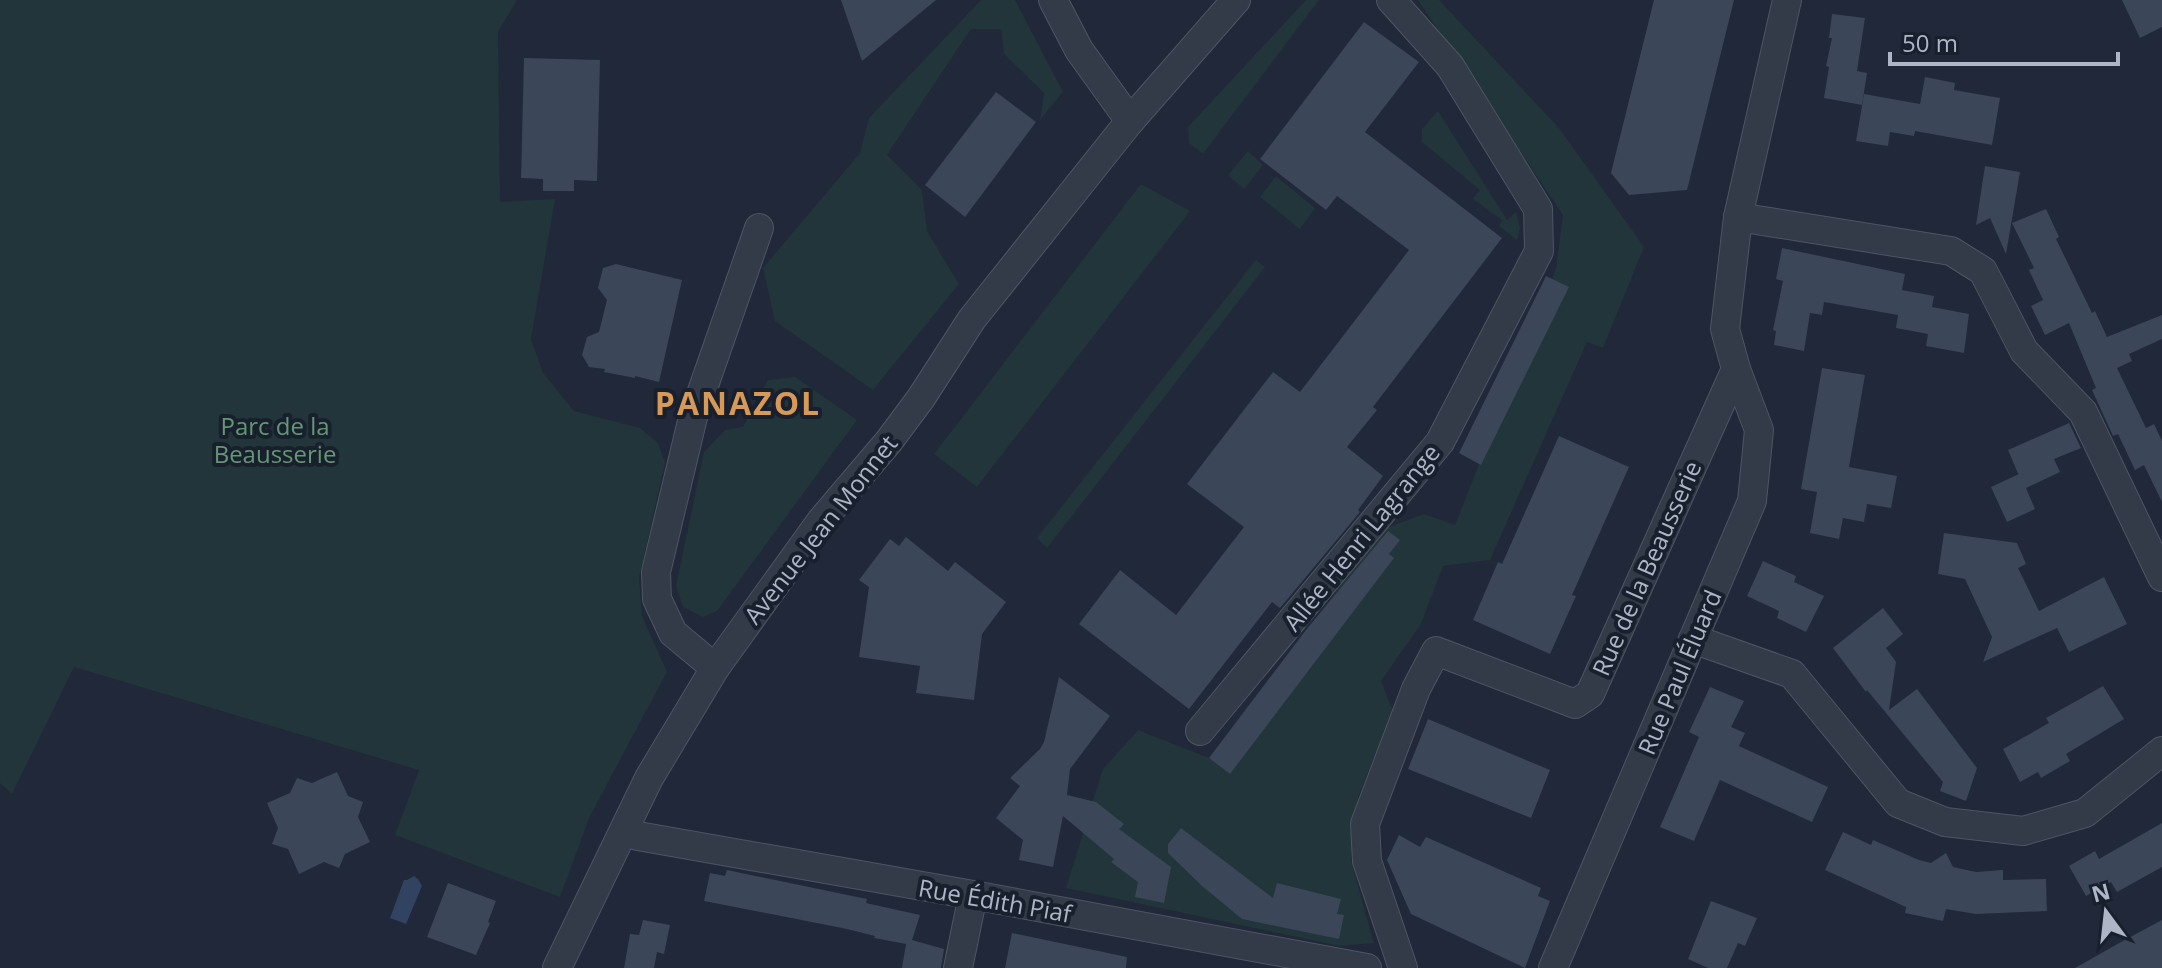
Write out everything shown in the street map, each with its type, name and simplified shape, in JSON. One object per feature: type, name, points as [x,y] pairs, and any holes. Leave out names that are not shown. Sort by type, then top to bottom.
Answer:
[{"type":"street","points":[[1053,0],[1079,50],[1130,121]]},
{"type":"street","name":"Avenue Jean Monnet","points":[[557,968],[657,764],[715,668],[821,521],[921,398],[972,319],[1130,121],[1236,0]]},
{"type":"street","name":"Allée Henri Lagrange","points":[[1200,731],[1440,442],[1539,251],[1538,209],[1450,66],[1391,0]]},
{"type":"street","points":[[1736,369],[1725,329],[1738,217],[1787,0]]},
{"type":"street","points":[[1738,217],[1951,251],[1983,271],[2024,351],[2083,412],[2162,577]]},
{"type":"street","points":[[715,668],[673,633],[657,599],[656,572],[693,417],[759,228]]},
{"type":"street","name":"Rue Paul Éluard","points":[[1553,968],[1752,501],[1759,430],[1736,369]]},
{"type":"street","name":"Rue de la Beausserie","points":[[1403,968],[1367,861],[1365,824],[1416,689],[1436,651],[1575,704],[1590,694],[1736,369]]},
{"type":"street","points":[[1693,639],[1792,674],[1898,803],[1945,822],[2023,831],[2085,813],[2162,751]]},
{"type":"street","name":"Rue Édith Piaf","points":[[624,831],[1367,968]]},
{"type":"street","points":[[958,968],[973,895]]},
{"type":"green space","name":"Parc de la Beausserie","points":[[0,0],[517,0],[498,32],[500,202],[555,199],[531,339],[543,373],[574,411],[640,428],[658,443],[665,463],[639,578],[642,616],[667,672],[590,816],[560,897],[395,835],[419,770],[74,667],[12,794],[0,783]]},
{"type":"green space","points":[[981,0],[1015,0],[1063,92],[1040,120],[1044,93],[1004,54],[1001,29],[971,29],[887,155],[922,190],[927,231],[959,284],[873,390],[775,321],[763,268],[860,153],[869,118]]},
{"type":"green space","points":[[1306,0],[1319,0],[1203,154],[1189,143],[1188,127]]},
{"type":"green space","points":[[1418,0],[1439,0],[1559,128],[1644,247],[1603,348],[1587,342],[1490,560],[1443,566],[1421,624],[1381,681],[1393,711],[1358,797],[1351,861],[1374,943],[1339,946],[1066,888],[1103,769],[1138,730],[1209,758],[1384,529],[1424,514],[1455,525],[1556,269],[1563,215]]},
{"type":"green space","points":[[1438,111],[1507,220],[1516,212],[1520,228],[1517,240],[1499,226],[1502,220],[1473,199],[1480,190],[1422,142],[1422,129]]},
{"type":"green space","points":[[1248,151],[1263,165],[1244,189],[1228,175]]},
{"type":"green space","points":[[1276,176],[1315,208],[1300,229],[1260,197]]},
{"type":"green space","points":[[1141,184],[1190,211],[977,487],[934,454]]},
{"type":"green space","points":[[1256,260],[1265,267],[1047,548],[1037,538]]},
{"type":"green space","points":[[795,377],[857,420],[717,611],[703,617],[683,607],[676,586],[704,452],[725,430],[743,427],[768,380]]},
{"type":"water","points":[[414,876],[422,886],[406,924],[390,918],[404,880]]},
{"type":"building","points":[[841,0],[936,0],[862,61]]},
{"type":"building","points":[[1654,0],[1734,0],[1687,190],[1629,195],[1611,173]]},
{"type":"building","points":[[2122,0],[2162,0],[2162,27],[2140,38]]},
{"type":"building","points":[[1832,14],[1865,18],[1857,71],[1867,73],[1862,105],[1824,98]]},
{"type":"building","points":[[1364,22],[1419,62],[1365,132],[1502,238],[1373,407],[1377,410],[1347,447],[1383,476],[1358,510],[1360,512],[1280,608],[1272,602],[1189,709],[1079,624],[1120,570],[1176,615],[1244,527],[1187,484],[1273,372],[1300,392],[1409,250],[1337,196],[1326,210],[1260,159]]},
{"type":"building","points":[[524,58],[600,60],[597,181],[574,180],[574,191],[543,191],[543,179],[521,178]]},
{"type":"building","points":[[1925,77],[1955,83],[1954,90],[2000,98],[1992,145],[1915,131],[1914,136],[1890,132],[1888,146],[1856,141],[1864,94],[1920,104]]},
{"type":"building","points":[[996,92],[1036,122],[965,217],[925,185]]},
{"type":"building","points":[[1985,166],[2020,172],[2006,254],[1990,218],[1976,225]]},
{"type":"building","points":[[2046,209],[2059,237],[2056,239],[2107,337],[2162,315],[2162,339],[2129,354],[2132,361],[2117,368],[2146,428],[2154,424],[2162,441],[2162,502],[2144,465],[2135,470],[2118,434],[2113,436],[2092,390],[2096,388],[2069,323],[2045,335],[2031,306],[2043,300],[2029,270],[2034,268],[2012,223]]},
{"type":"building","points":[[1782,248],[1905,274],[1902,290],[1934,296],[1932,307],[1969,314],[1964,353],[1926,346],[1928,334],[1896,328],[1898,315],[1824,302],[1822,315],[1810,313],[1804,351],[1774,345],[1776,331],[1773,330],[1783,281],[1776,279]]},
{"type":"building","points":[[616,264],[682,280],[659,382],[589,367],[582,355],[587,337],[599,332],[607,300],[598,288],[603,268]]},
{"type":"building","points":[[1546,276],[1569,287],[1481,465],[1459,453]]},
{"type":"building","points":[[1822,368],[1865,375],[1849,467],[1897,476],[1891,508],[1867,504],[1864,522],[1843,518],[1839,539],[1810,533],[1817,492],[1801,489]]},
{"type":"building","points":[[2069,423],[2081,448],[2054,459],[2060,472],[2026,488],[2035,509],[2007,522],[1991,487],[2018,474],[2008,450]]},
{"type":"building","points":[[1559,436],[1629,467],[1572,595],[1576,596],[1550,654],[1473,620],[1498,562],[1502,564]]},
{"type":"building","points":[[1388,531],[1400,540],[1389,554],[1394,558],[1230,774],[1209,758],[1306,630]]},
{"type":"building","points":[[1944,533],[2017,543],[2026,564],[2018,568],[2039,611],[2104,577],[2127,624],[2069,652],[2057,628],[1983,662],[1992,637],[1965,579],[1938,574]]},
{"type":"building","points":[[906,537],[948,571],[955,562],[1006,602],[982,634],[974,700],[916,693],[920,666],[859,657],[869,587],[859,580],[890,539],[899,546]]},
{"type":"building","points":[[1763,561],[1796,576],[1794,582],[1824,596],[1806,632],[1777,618],[1779,611],[1747,596]]},
{"type":"building","points":[[1883,608],[1903,634],[1886,648],[1896,662],[1889,710],[1917,689],[1977,768],[1966,801],[1940,791],[1943,782],[1866,692],[1833,648]]},
{"type":"building","points":[[1059,677],[1110,716],[1070,769],[1067,795],[1096,802],[1124,824],[1119,829],[1171,867],[1164,903],[1135,897],[1138,882],[1111,862],[1114,859],[1063,816],[1053,867],[1019,860],[1023,840],[996,818],[1020,786],[1010,778],[1044,742]]},
{"type":"building","points":[[2103,686],[2124,719],[2066,754],[2070,761],[2041,778],[2038,772],[2020,782],[2003,749],[2049,723],[2046,718]]},
{"type":"building","points":[[1710,687],[1744,701],[1731,727],[1745,733],[1739,746],[1828,787],[1812,822],[1720,780],[1694,841],[1660,827],[1699,737],[1689,732]]},
{"type":"building","points":[[1428,719],[1550,770],[1531,818],[1408,769]]},
{"type":"building","points":[[337,772],[348,796],[363,802],[358,817],[370,842],[345,854],[339,868],[324,862],[299,874],[288,849],[272,844],[278,828],[267,803],[290,793],[297,778],[312,783]]},
{"type":"building","points":[[2162,823],[2162,867],[2117,892],[2111,882],[2086,896],[2069,866],[2095,851],[2099,859]]},
{"type":"building","points":[[1181,828],[1273,898],[1277,883],[1341,899],[1337,914],[1344,915],[1339,939],[1242,919],[1168,853],[1168,844]]},
{"type":"building","points":[[1843,832],[1871,845],[1873,840],[1931,863],[1946,853],[1953,867],[1976,872],[2003,870],[2003,880],[2046,879],[2047,911],[1976,914],[1946,909],[1943,921],[1905,913],[1906,907],[1825,870]]},
{"type":"building","points":[[1399,835],[1420,847],[1426,837],[1541,888],[1538,896],[1550,901],[1525,968],[1411,914],[1387,860]]},
{"type":"building","points":[[727,870],[867,899],[866,903],[920,915],[912,940],[944,949],[941,968],[902,968],[906,944],[704,901],[710,873],[725,876]]},
{"type":"building","points":[[448,883],[496,901],[476,955],[427,937]]},
{"type":"building","points":[[1711,901],[1757,918],[1745,946],[1738,943],[1727,968],[1708,968],[1688,959]]},
{"type":"building","points":[[643,920],[670,925],[664,954],[657,952],[654,968],[624,968],[630,934],[639,935]]},
{"type":"building","points":[[2162,920],[2162,968],[2075,968],[2121,942]]},
{"type":"building","points":[[1012,933],[1127,957],[1126,968],[1005,968]]},
{"type":"district","name":"PANAZOL","points":[[738,402]]}]
